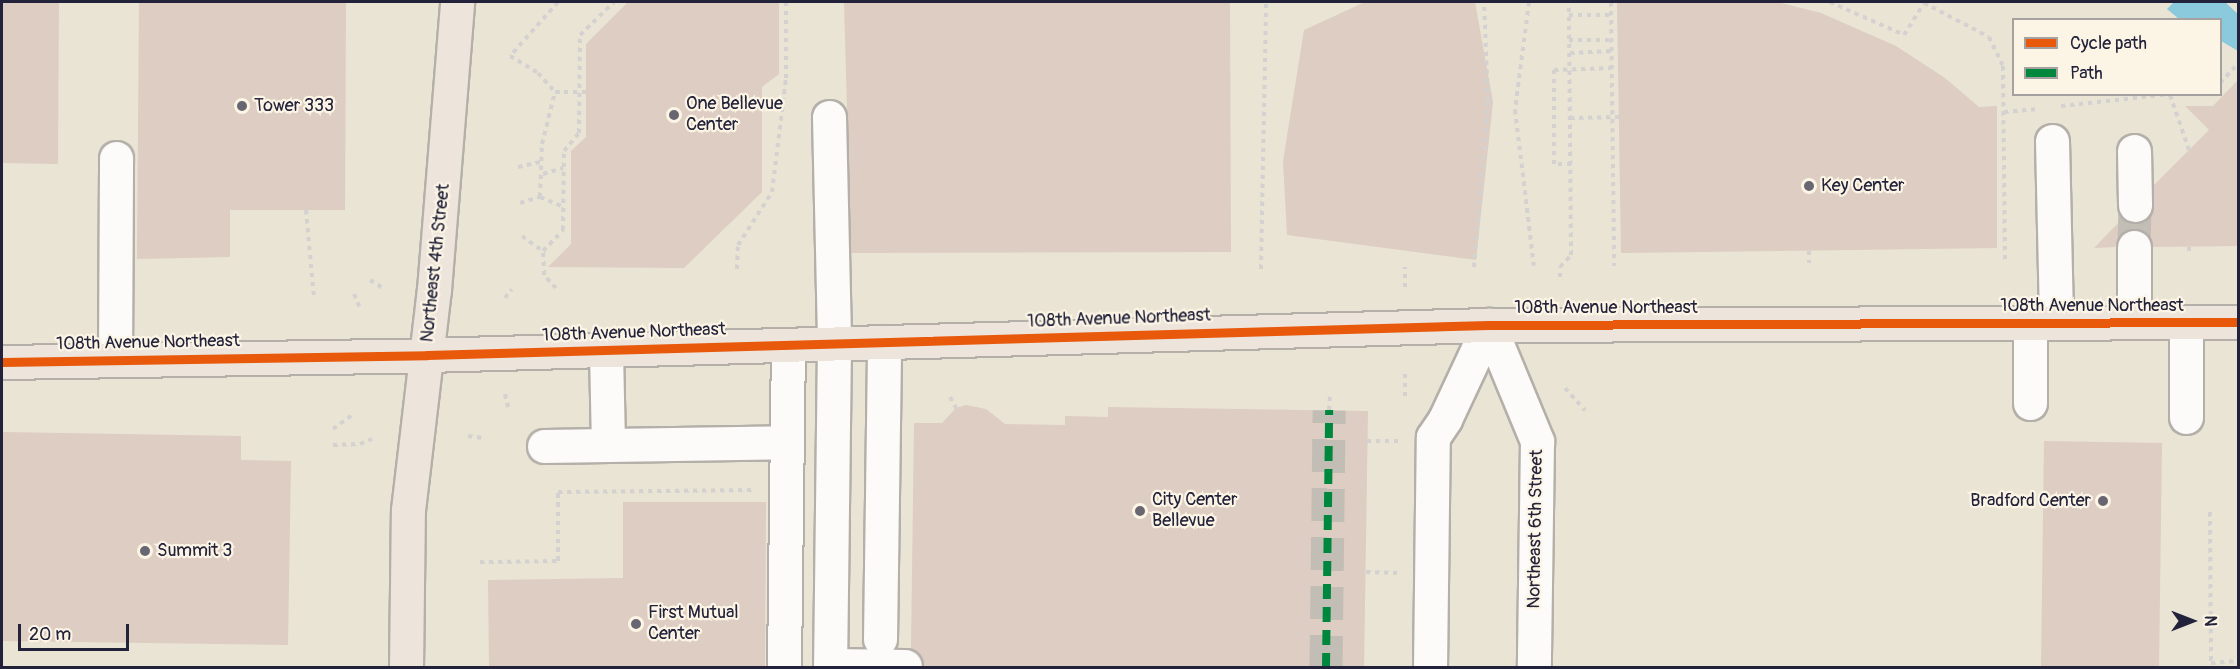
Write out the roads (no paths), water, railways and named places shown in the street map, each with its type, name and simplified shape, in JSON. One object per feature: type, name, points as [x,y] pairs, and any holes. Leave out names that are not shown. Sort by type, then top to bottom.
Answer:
[{"type":"main road","name":"Northeast 4th Street","points":[[406,668],[408,510],[427,356],[448,139],[457,2]]},
{"type":"main road","name":"108th Avenue Northeast","points":[[2,362],[427,356],[1489,325],[2238,322]]},
{"type":"lane","points":[[829,117],[834,344],[830,666],[905,666]]},
{"type":"lane","points":[[2030,403],[2043,322],[2052,141]]},
{"type":"lane","points":[[2134,152],[2135,205]]},
{"type":"lane","points":[[115,360],[116,158]]},
{"type":"lane","points":[[2134,247],[2134,322]]},
{"type":"lane","points":[[2186,322],[2186,417]]},
{"type":"lane","points":[[1430,668],[1432,437],[1445,419],[1489,325]]},
{"type":"lane","name":"Northeast 6th Street","points":[[1489,325],[1537,441],[1534,668]]},
{"type":"lane","points":[[880,639],[885,342]]},
{"type":"lane","points":[[784,668],[788,345]]},
{"type":"lane","points":[[606,350],[608,445]]},
{"type":"lane","points":[[543,446],[787,442]]},
{"type":"water","points":[[2174,2],[2225,2],[2238,14],[2238,51],[2222,42],[2222,18],[2178,18],[2167,9]]},
{"type":"tunnel","points":[[2134,247],[2135,205]]},
{"type":"tunnel","points":[[1326,668],[1329,410]]},
{"type":"place","name":"Tower 333","points":[[242,106]]},
{"type":"place","name":"One Bellevue Center","points":[[674,115]]},
{"type":"place","name":"Key Center","points":[[1809,186]]},
{"type":"place","name":"Bradford Center","points":[[2103,501]]},
{"type":"place","name":"City Center Bellevue","points":[[1140,511]]},
{"type":"place","name":"Summit 3","points":[[145,551]]},
{"type":"place","name":"First Mutual Center","points":[[636,624]]}]
